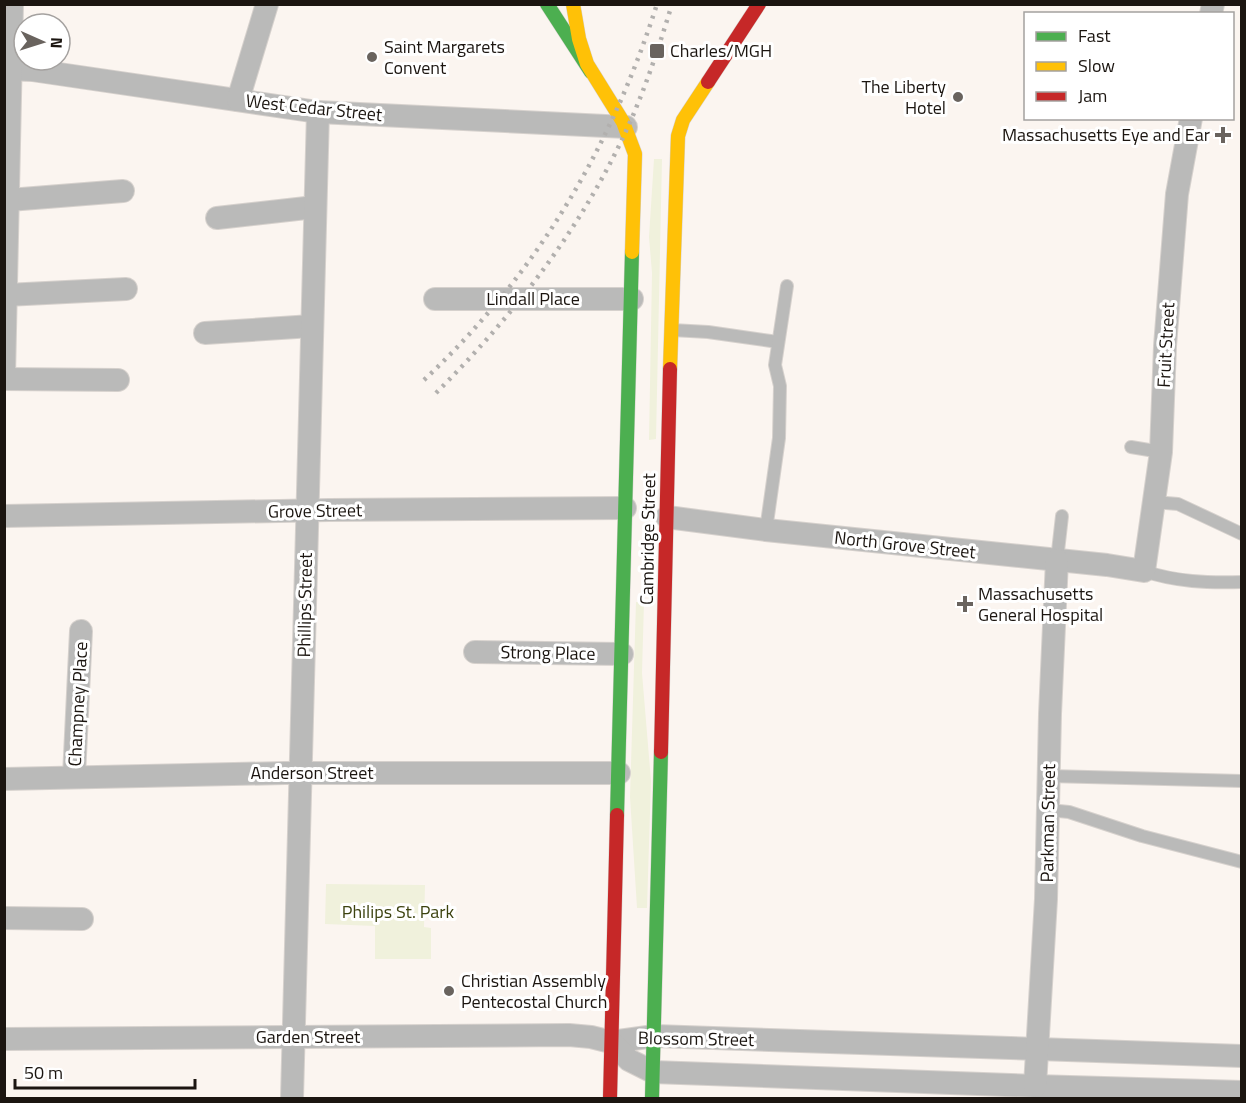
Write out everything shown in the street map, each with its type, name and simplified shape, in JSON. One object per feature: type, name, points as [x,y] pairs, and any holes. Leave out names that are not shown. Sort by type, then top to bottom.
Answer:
[{"type":"main road","points":[[547,4],[591,72]]},
{"type":"main road","name":"Cambridge Street","points":[[573,4],[579,41],[591,72],[631,127],[635,154],[631,509],[622,654],[610,1098]]},
{"type":"main road","name":"Cambridge Street","points":[[652,1098],[655,1036],[662,516],[671,330],[676,153],[680,127],[759,4]]},
{"type":"main road","points":[[665,128],[677,124],[688,113]]},
{"type":"street","points":[[12,4],[8,69],[4,378],[118,380]]},
{"type":"street","points":[[238,100],[267,4]]},
{"type":"street","name":"West Cedar Street","points":[[8,69],[32,70],[318,112],[631,127]]},
{"type":"street","name":"Phillips Street","points":[[292,1098],[318,112]]},
{"type":"street","name":"Fruit Street","points":[[1144,571],[1161,452],[1165,346],[1178,194],[1191,120]]},
{"type":"street","points":[[7,189],[123,190]]},
{"type":"street","points":[[217,218],[315,207]]},
{"type":"street","points":[[6,295],[126,290]]},
{"type":"street","name":"Lindall Place","points":[[435,299],[632,299]]},
{"type":"street","points":[[206,333],[312,326]]},
{"type":"street","name":"Grove Street","points":[[4,516],[631,509]]},
{"type":"street","name":"North Grove Street","points":[[662,516],[766,530],[1107,565],[1144,571]]},
{"type":"street","name":"Parkman Street","points":[[1035,1086],[1046,899],[1057,560]]},
{"type":"street","name":"Champney Place","points":[[74,776],[81,631]]},
{"type":"street","name":"Strong Place","points":[[475,652],[622,654]]},
{"type":"street","name":"Anderson Street","points":[[4,779],[300,772],[619,773]]},
{"type":"street","points":[[4,918],[82,919]]},
{"type":"street","name":"Garden Street","points":[[4,1040],[569,1035],[611,1042]]},
{"type":"street","name":"Blossom Street","points":[[611,1042],[655,1036],[1242,1056]]},
{"type":"street","name":"Blossom Street","points":[[611,1042],[629,1060],[653,1072],[1242,1092]]},
{"type":"lane","points":[[766,530],[779,438],[780,386],[775,365],[787,286]]},
{"type":"lane","points":[[671,330],[708,332],[778,342]]},
{"type":"lane","points":[[1131,447],[1161,452]]},
{"type":"lane","points":[[1154,502],[1178,504],[1242,534]]},
{"type":"lane","points":[[1057,560],[1062,516]]},
{"type":"lane","points":[[1144,571],[1166,579],[1210,583],[1242,582]]},
{"type":"lane","points":[[1049,776],[1242,781]]},
{"type":"lane","points":[[1049,810],[1069,812],[1142,836],[1242,862]]},
{"type":"green space","points":[[654,159],[662,159],[656,439],[649,440],[652,273],[649,237]]},
{"type":"green space","points":[[636,602],[644,602],[642,673],[651,781],[647,908],[637,908],[630,797]]},
{"type":"green space","name":"Philips St. Park","points":[[326,884],[425,885],[424,927],[431,928],[431,959],[375,959],[375,926],[325,924]]},
{"type":"railway","points":[[424,380],[501,298],[565,207],[617,109],[657,4]]},
{"type":"railway","points":[[436,393],[521,299],[570,231],[592,195],[613,158],[637,106],[672,4]]},
{"type":"traffic: fast","points":[[547,4],[591,72]]},
{"type":"traffic: fast","points":[[617,815],[632,252]]},
{"type":"traffic: fast","points":[[652,1098],[661,752]]},
{"type":"traffic: slow","points":[[573,4],[579,39],[587,64],[623,122],[635,154],[632,252]]},
{"type":"traffic: slow","points":[[670,369],[678,136],[683,120],[708,82]]},
{"type":"traffic: jam","points":[[708,82],[759,4]]},
{"type":"traffic: jam","points":[[661,752],[670,369]]},
{"type":"traffic: jam","points":[[610,1098],[617,815]]},
{"type":"place","name":"Charles/MGH","points":[[657,51]]},
{"type":"place","name":"Saint Margarets Convent","points":[[372,57]]},
{"type":"place","name":"The Liberty Hotel","points":[[958,97]]},
{"type":"place","name":"Massachusetts Eye and Ear","points":[[1223,135]]},
{"type":"place","name":"Massachusetts General Hospital","points":[[965,604]]},
{"type":"place","name":"Christian Assembly Pentecostal Church","points":[[449,991]]}]
